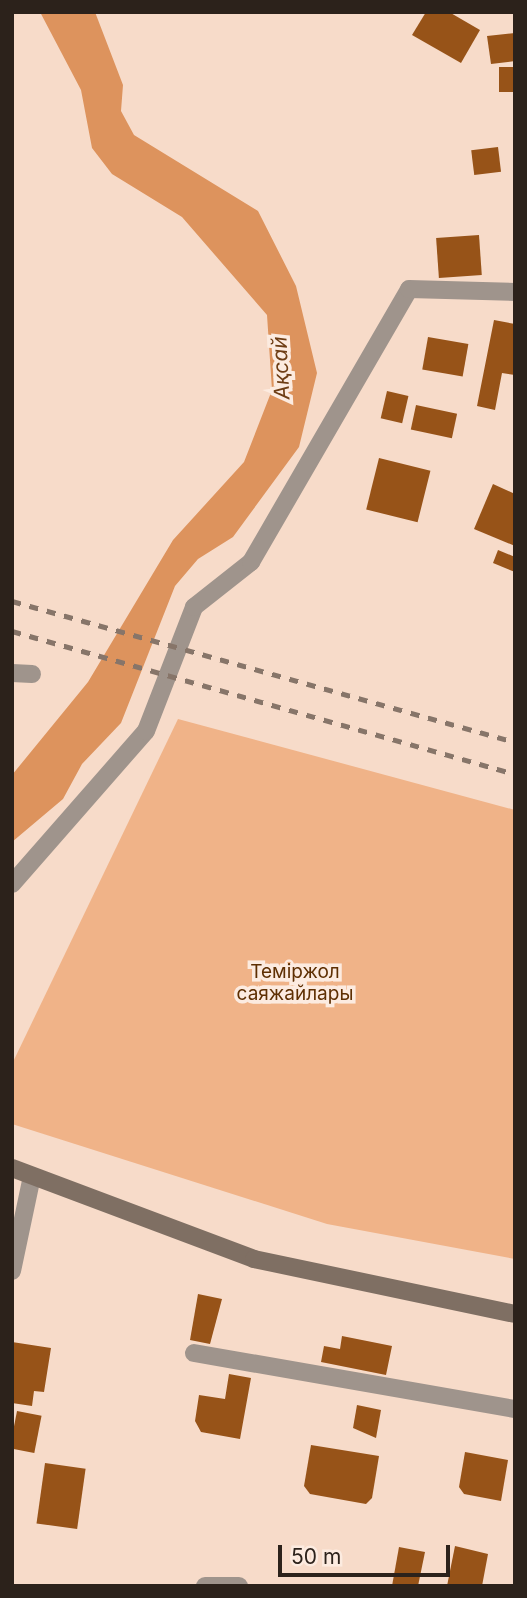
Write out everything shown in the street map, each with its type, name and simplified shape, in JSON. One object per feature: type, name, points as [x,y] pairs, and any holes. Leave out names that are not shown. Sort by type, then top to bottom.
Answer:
[{"type":"main road","points":[[12,1168],[254,1259],[515,1314]]},
{"type":"street","points":[[12,884],[146,731],[194,607],[251,562],[409,289],[515,292]]},
{"type":"street","points":[[12,673],[32,674]]},
{"type":"street","points":[[12,1271],[32,1176]]},
{"type":"street","points":[[194,1353],[515,1409]]},
{"type":"street","points":[[205,1586],[239,1586]]},
{"type":"green space","name":"Теміржол саяжайлары","points":[[178,719],[515,810],[515,1259],[327,1224],[12,1124],[12,1064]]},
{"type":"water","name":"Ақсай","points":[[40,12],[95,12],[123,85],[121,111],[134,135],[258,211],[296,286],[317,373],[299,447],[233,537],[198,559],[175,586],[121,723],[82,764],[63,799],[12,842],[12,775],[88,682],[173,540],[244,462],[272,390],[267,315],[182,217],[112,174],[92,148],[81,90]]},
{"type":"building","points":[[426,12],[449,12],[480,30],[461,63],[412,35]]},
{"type":"building","points":[[515,33],[515,61],[491,64],[487,36]]},
{"type":"building","points":[[499,67],[515,67],[515,92],[499,92]]},
{"type":"building","points":[[498,147],[501,172],[474,175],[471,150]]},
{"type":"building","points":[[479,235],[482,275],[439,278],[436,238]]},
{"type":"building","points":[[494,320],[515,324],[515,375],[502,373],[495,410],[477,406]]},
{"type":"building","points":[[428,337],[468,344],[463,377],[422,369]]},
{"type":"building","points":[[387,391],[408,396],[402,423],[381,418]]},
{"type":"building","points":[[416,405],[457,414],[452,438],[411,429]]},
{"type":"building","points":[[379,458],[430,471],[418,522],[366,509]]},
{"type":"building","points":[[493,484],[515,494],[515,546],[474,529]]},
{"type":"building","points":[[498,550],[515,557],[515,572],[493,563]]},
{"type":"building","points":[[198,1294],[222,1299],[210,1344],[190,1340]]},
{"type":"building","points":[[342,1336],[392,1346],[386,1375],[321,1362],[324,1346],[340,1349]]},
{"type":"building","points":[[12,1342],[51,1348],[44,1392],[34,1391],[32,1406],[12,1403]]},
{"type":"building","points":[[229,1374],[251,1378],[240,1439],[201,1432],[195,1421],[199,1395],[225,1399]]},
{"type":"building","points":[[357,1405],[381,1410],[376,1438],[353,1428]]},
{"type":"building","points":[[17,1411],[42,1416],[34,1453],[12,1449]]},
{"type":"building","points":[[311,1445],[379,1456],[372,1498],[366,1504],[310,1494],[304,1486]]},
{"type":"building","points":[[465,1452],[508,1460],[501,1501],[464,1494],[459,1487]]},
{"type":"building","points":[[45,1463],[86,1469],[77,1529],[37,1523]]},
{"type":"building","points":[[455,1546],[488,1554],[482,1586],[447,1586]]},
{"type":"building","points":[[399,1547],[425,1552],[418,1586],[392,1586]]},
{"type":"railway","points":[[12,601],[515,742]]},
{"type":"railway","points":[[12,631],[515,774]]}]
